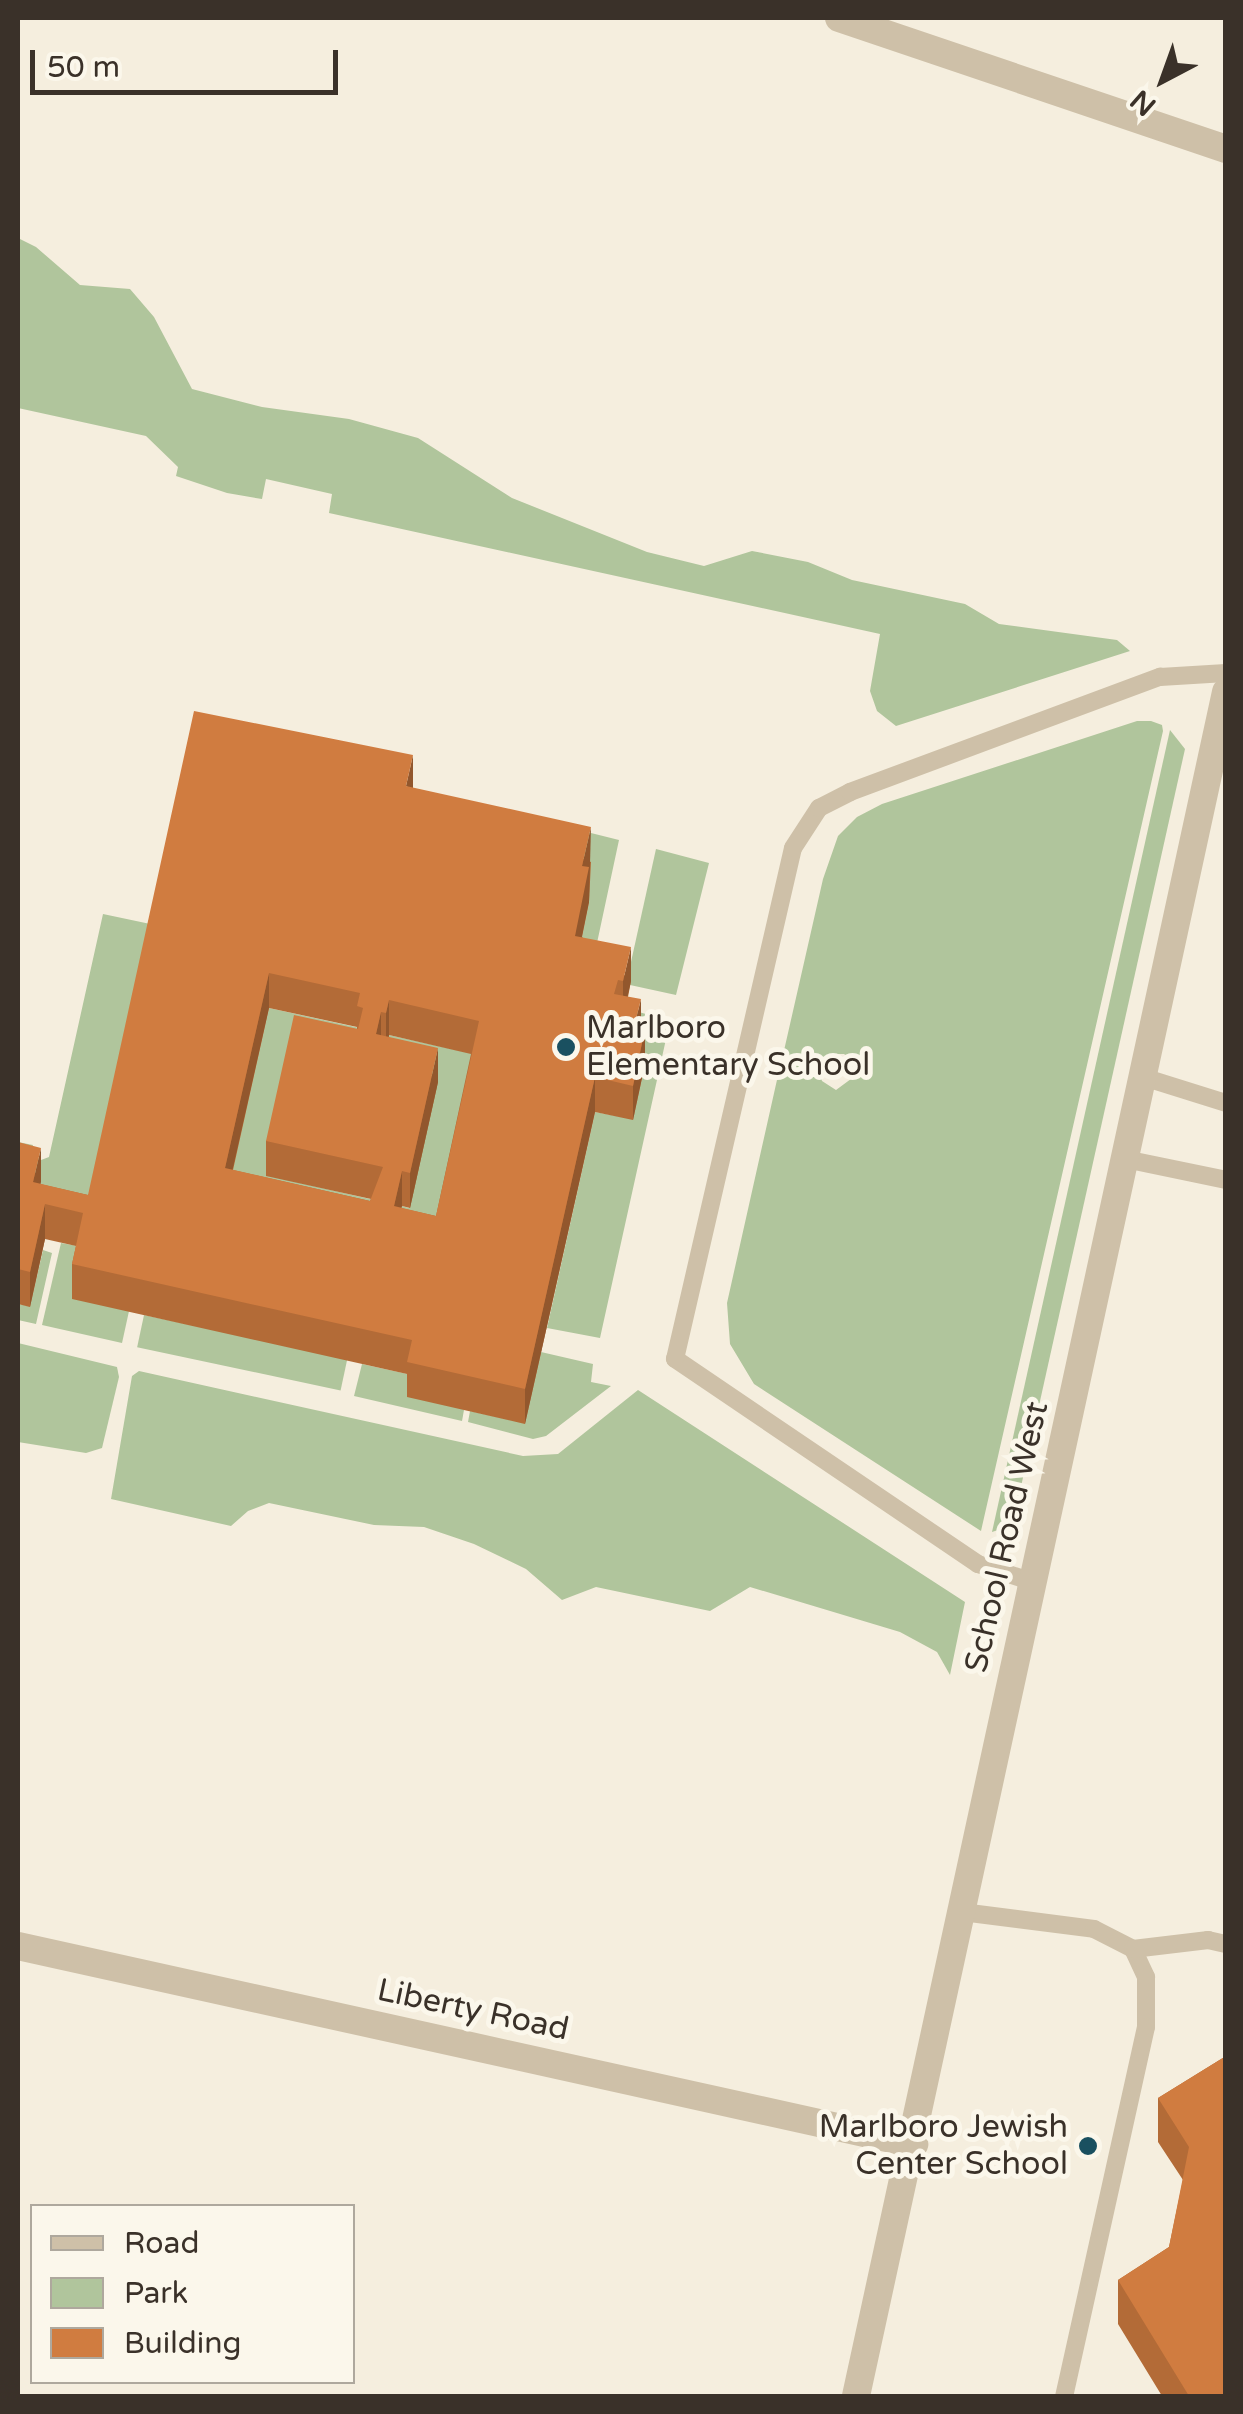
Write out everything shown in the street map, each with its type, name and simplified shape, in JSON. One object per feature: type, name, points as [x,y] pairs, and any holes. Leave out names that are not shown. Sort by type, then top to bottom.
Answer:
[{"type":"street","points":[[839,18],[1226,149]]},
{"type":"street","name":"School Road West","points":[[856,2396],[914,2144],[1226,692]]},
{"type":"street","name":"Liberty Road","points":[[18,1946],[914,2144]]},
{"type":"lane","points":[[1033,1582],[978,1564],[675,1359],[793,848],[819,808],[850,792],[1160,678],[1226,673]]},
{"type":"lane","points":[[1143,1077],[1226,1103]]},
{"type":"lane","points":[[1126,1159],[1226,1180]]},
{"type":"lane","points":[[962,1912],[1094,1928],[1133,1948],[1208,1940],[1226,1944]]},
{"type":"lane","points":[[1064,2396],[1146,2028],[1146,1977],[1133,1948]]},
{"type":"green space","points":[[18,238],[36,247],[80,285],[130,289],[154,317],[192,389],[262,407],[349,419],[418,438],[512,498],[647,552],[704,566],[752,551],[808,562],[852,580],[965,604],[999,624],[1117,640],[1130,651],[896,726],[877,711],[870,691],[880,634],[329,513],[332,494],[266,479],[262,499],[227,493],[176,476],[178,467],[146,436],[18,408]]},
{"type":"green space","points":[[1137,721],[1162,725],[1163,731],[981,1531],[754,1384],[730,1344],[727,1303],[781,1062],[819,1070],[822,1081],[836,1090],[855,1076],[852,1060],[844,1054],[829,1054],[820,1063],[783,1055],[823,879],[838,836],[857,817],[882,804]]},
{"type":"green space","points":[[1170,730],[1185,749],[1014,1518],[1007,1527],[992,1532]]},
{"type":"green space","points":[[579,830],[619,840],[591,971],[575,970],[589,902]]},
{"type":"green space","points":[[656,849],[709,863],[676,995],[630,985],[627,980]]},
{"type":"green space","points":[[103,914],[155,925],[88,1229],[18,1177],[18,1142],[33,1145],[31,1153],[41,1160],[49,1157]]},
{"type":"green space","points":[[269,1008],[360,1028],[266,1175],[383,1202],[225,1203]]},
{"type":"green space","points":[[625,1008],[670,1021],[600,1338],[547,1328],[595,1112],[633,1119],[645,1064]]},
{"type":"green space","points":[[389,1035],[479,1055],[436,1250],[394,1241],[402,1206],[409,1208],[387,1047]]},
{"type":"green space","points":[[61,1243],[83,1247],[129,1311],[122,1343],[42,1325]]},
{"type":"green space","points":[[43,1250],[52,1253],[36,1324],[18,1320],[18,1304],[30,1306]]},
{"type":"green space","points":[[144,1315],[347,1358],[341,1391],[137,1347]]},
{"type":"green space","points":[[18,1343],[117,1367],[119,1377],[102,1448],[86,1453],[18,1442]]},
{"type":"green space","points":[[541,1352],[593,1364],[591,1382],[611,1386],[546,1436],[533,1439],[468,1422],[470,1411],[525,1423]]},
{"type":"green space","points":[[362,1364],[412,1375],[464,1410],[462,1421],[354,1396]]},
{"type":"green space","points":[[139,1371],[523,1456],[558,1454],[638,1390],[965,1602],[950,1675],[937,1652],[900,1632],[750,1587],[710,1611],[596,1587],[562,1600],[526,1569],[474,1544],[424,1527],[374,1525],[269,1503],[248,1511],[231,1526],[111,1499],[132,1376]]},
{"type":"building","points":[[194,711],[413,755],[406,786],[591,827],[582,866],[589,867],[575,936],[631,947],[623,981],[618,980],[614,994],[641,999],[634,1027],[645,1029],[633,1086],[595,1077],[525,1389],[407,1362],[412,1340],[72,1264],[83,1213],[45,1204],[30,1272],[18,1269],[18,1142],[41,1148],[33,1182],[88,1195]],"holes":[[[269,973],[360,993],[357,1006],[363,1008],[358,1029],[294,1015],[266,1141],[383,1167],[370,1201],[225,1168]],[[389,1000],[479,1021],[436,1216],[394,1206],[402,1171],[410,1173],[438,1048],[376,1034],[381,1012],[386,1013]]]},
{"type":"building","name":"Marlboro Jewish Center School","points":[[1226,2056],[1226,2396],[1189,2396],[1118,2280],[1169,2247],[1189,2147],[1158,2098]]},
{"type":"place","name":"Marlboro Elementary School","points":[[566,1047]]},
{"type":"place","name":"Marlboro Jewish Center School","points":[[1088,2146]]}]
